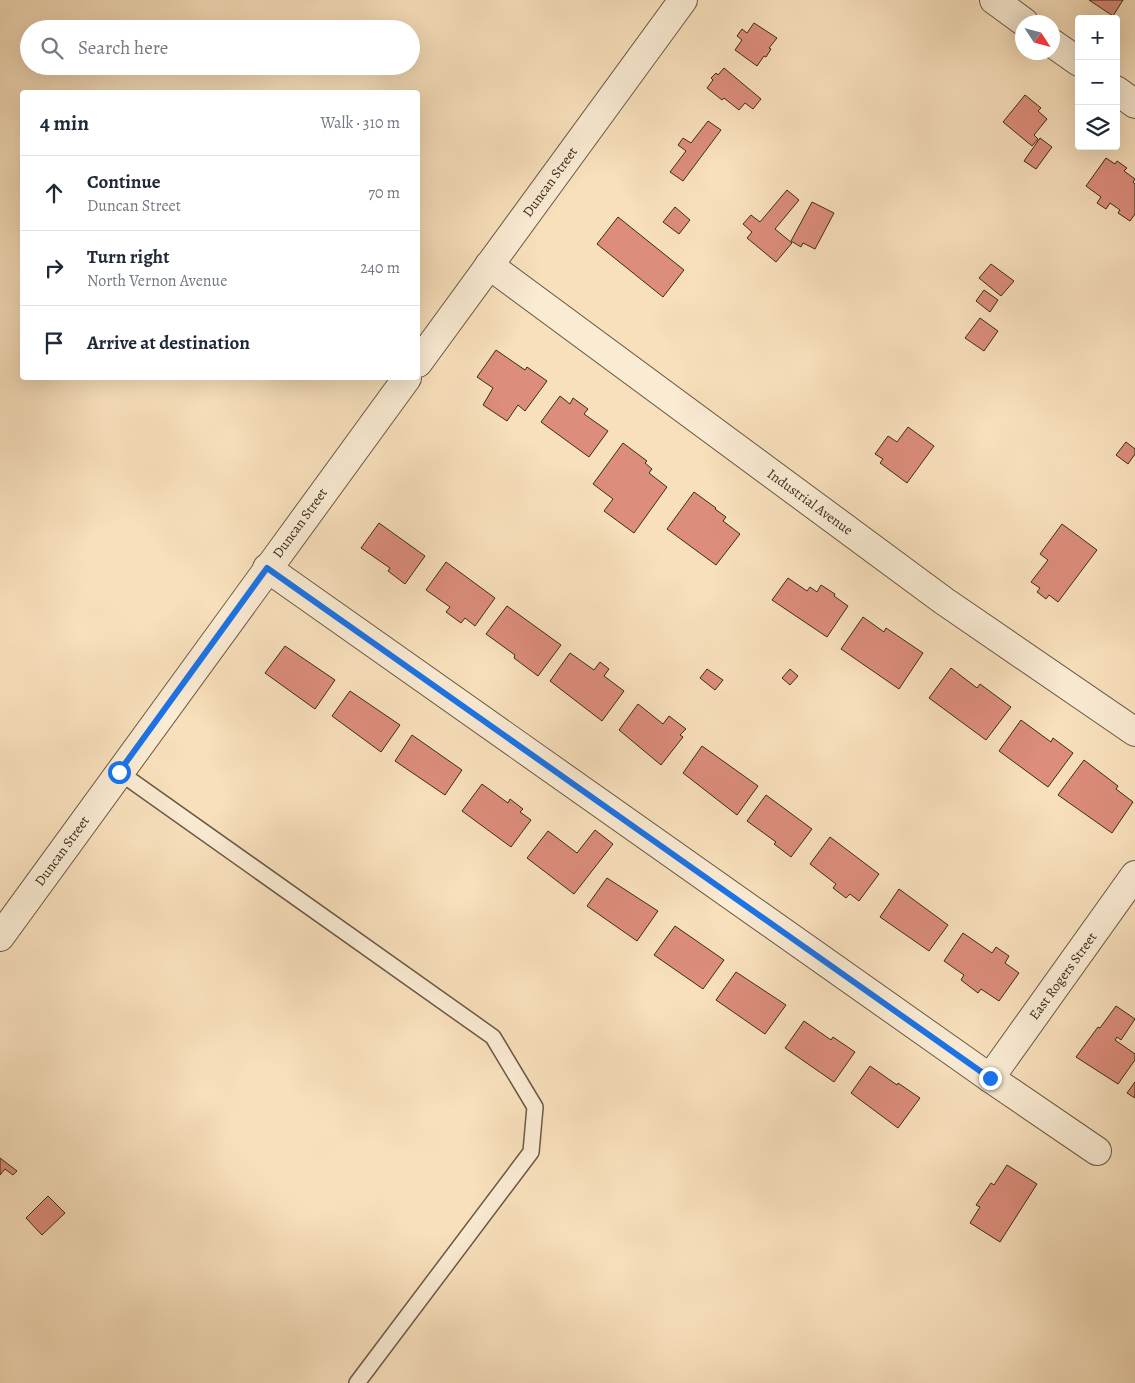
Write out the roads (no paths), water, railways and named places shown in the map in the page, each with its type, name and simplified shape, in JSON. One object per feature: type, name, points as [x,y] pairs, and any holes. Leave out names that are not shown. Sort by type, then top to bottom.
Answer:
[{"type":"street","name":"Duncan Street","points":[[420,360],[683,0]]},
{"type":"street","points":[[994,0],[1015,15]]},
{"type":"street","points":[[1060,49],[1076,60]]},
{"type":"street","points":[[1120,93],[1135,104]]},
{"type":"street","name":"Industrial Avenue","points":[[489,265],[944,601],[1135,732]]},
{"type":"street","name":"Duncan Street","points":[[0,937],[406,380]]},
{"type":"street","points":[[267,568],[990,1078],[1097,1151]]},
{"type":"street","name":"East Rogers Street","points":[[990,1078],[1135,875]]},
{"type":"lane","points":[[119,772],[494,1037],[535,1107],[531,1152],[357,1383]]}]
